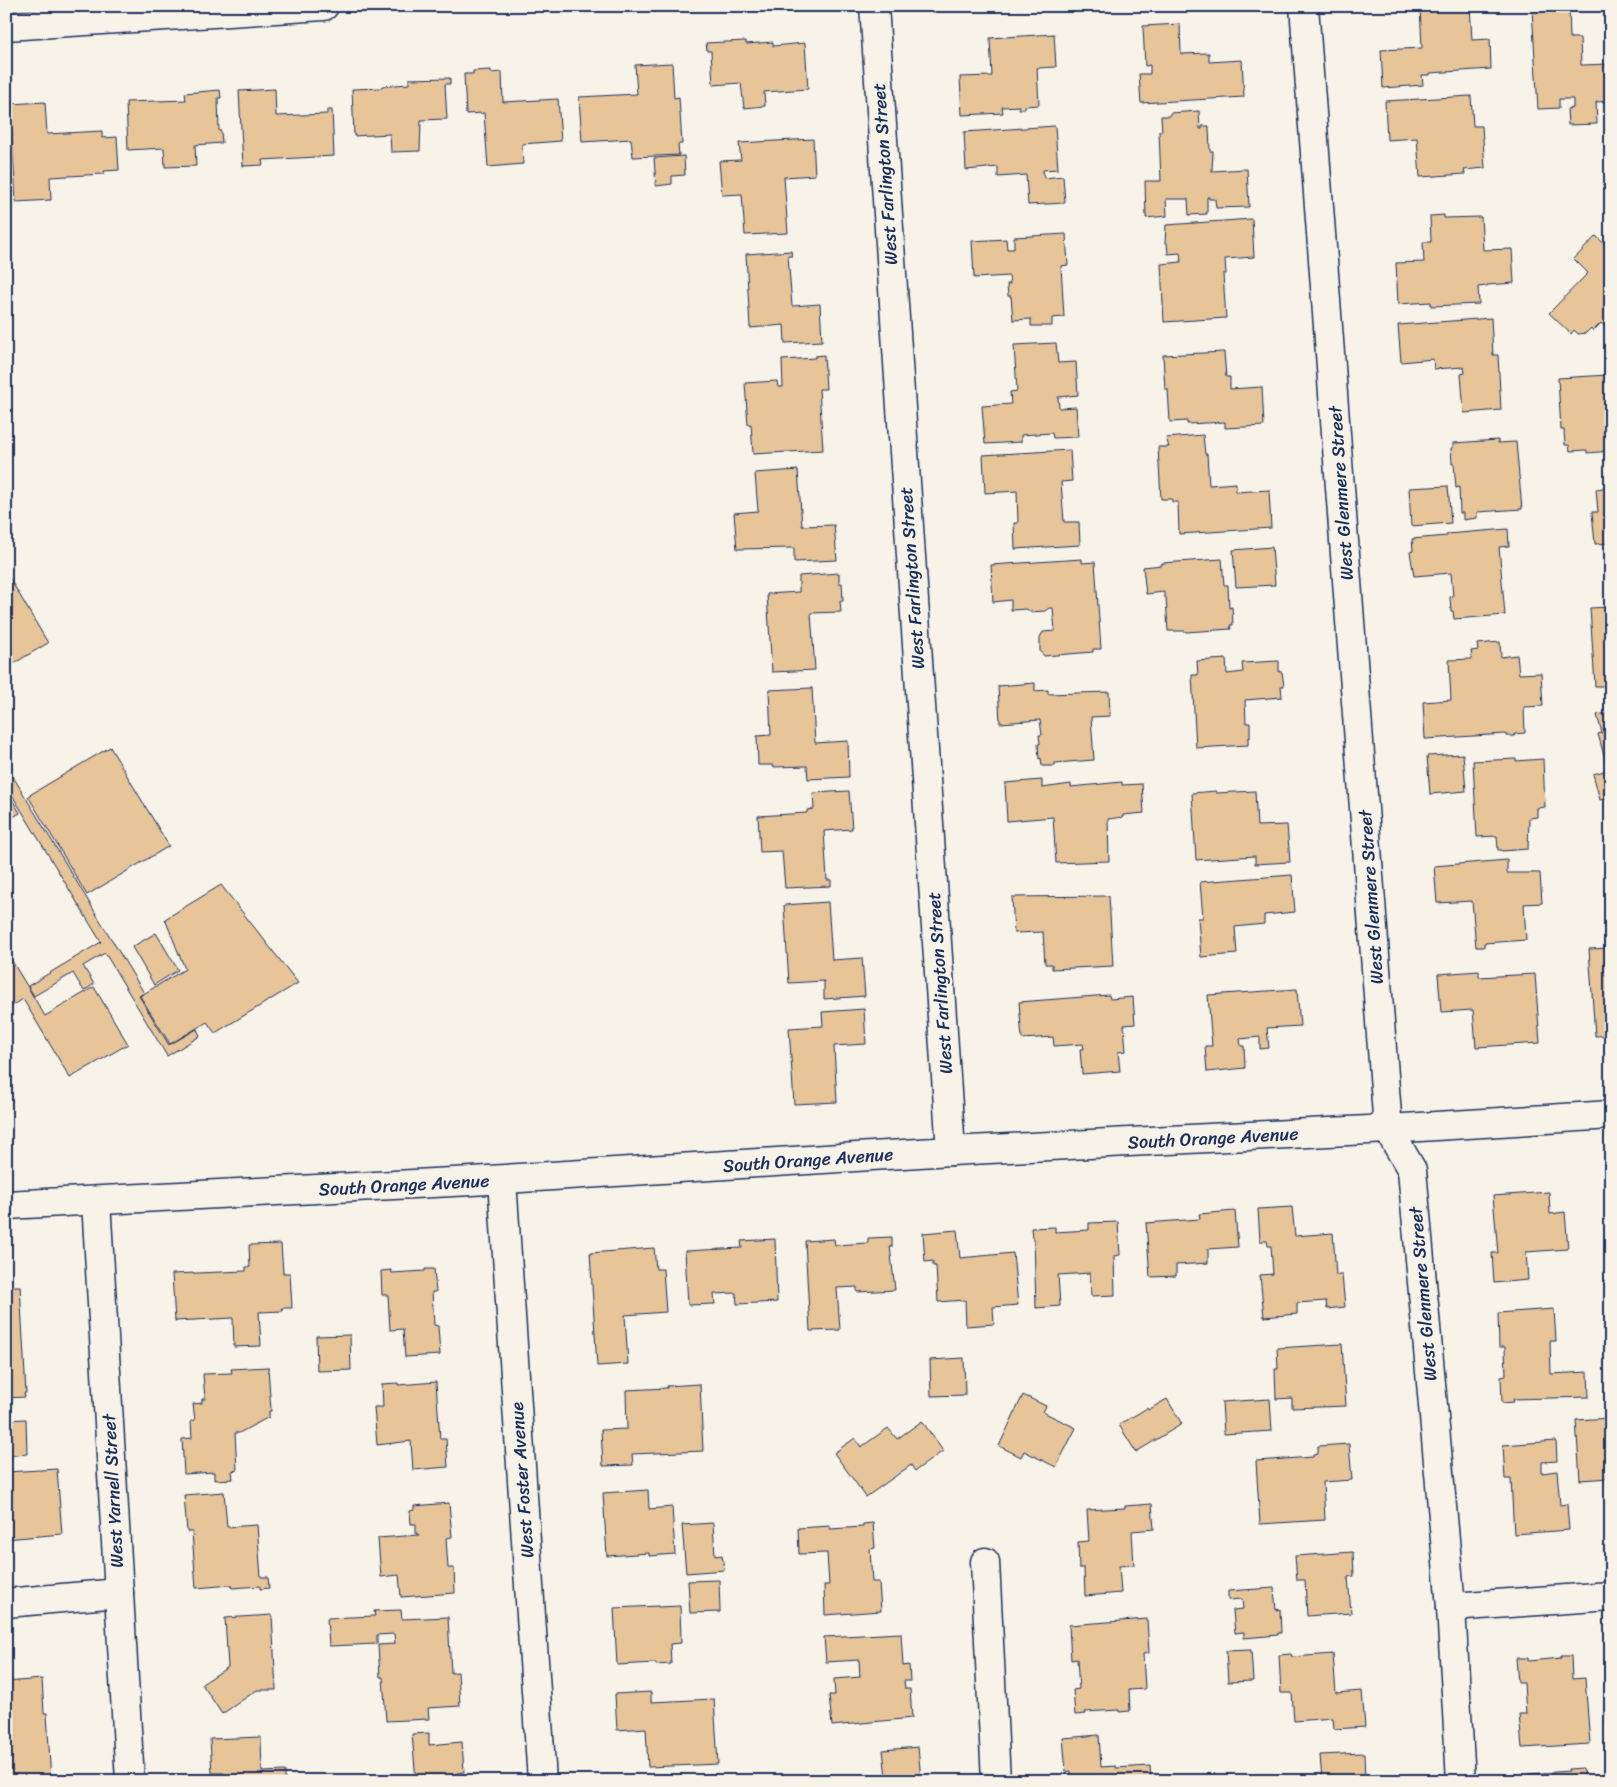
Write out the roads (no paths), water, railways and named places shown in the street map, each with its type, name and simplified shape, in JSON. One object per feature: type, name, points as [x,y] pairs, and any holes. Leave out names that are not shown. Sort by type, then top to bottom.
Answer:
[{"type":"street","points":[[6,26],[324,6]]},
{"type":"street","name":"West Farlington Street","points":[[874,6],[951,1151]]},
{"type":"street","name":"West Glenmere Street","points":[[1304,6],[1388,1129],[1412,1170],[1451,1607],[1461,1781]]},
{"type":"street","name":"South Orange Avenue","points":[[6,1206],[502,1180],[951,1151],[1388,1129],[1611,1115]]},
{"type":"street","name":"West Foster Avenue","points":[[502,1180],[542,1781]]},
{"type":"street","name":"West Yarnell Street","points":[[96,1201],[130,1781]]},
{"type":"street","points":[[985,1562],[996,1781]]},
{"type":"street","points":[[6,1603],[119,1593]]},
{"type":"street","points":[[1451,1607],[1611,1596]]}]
